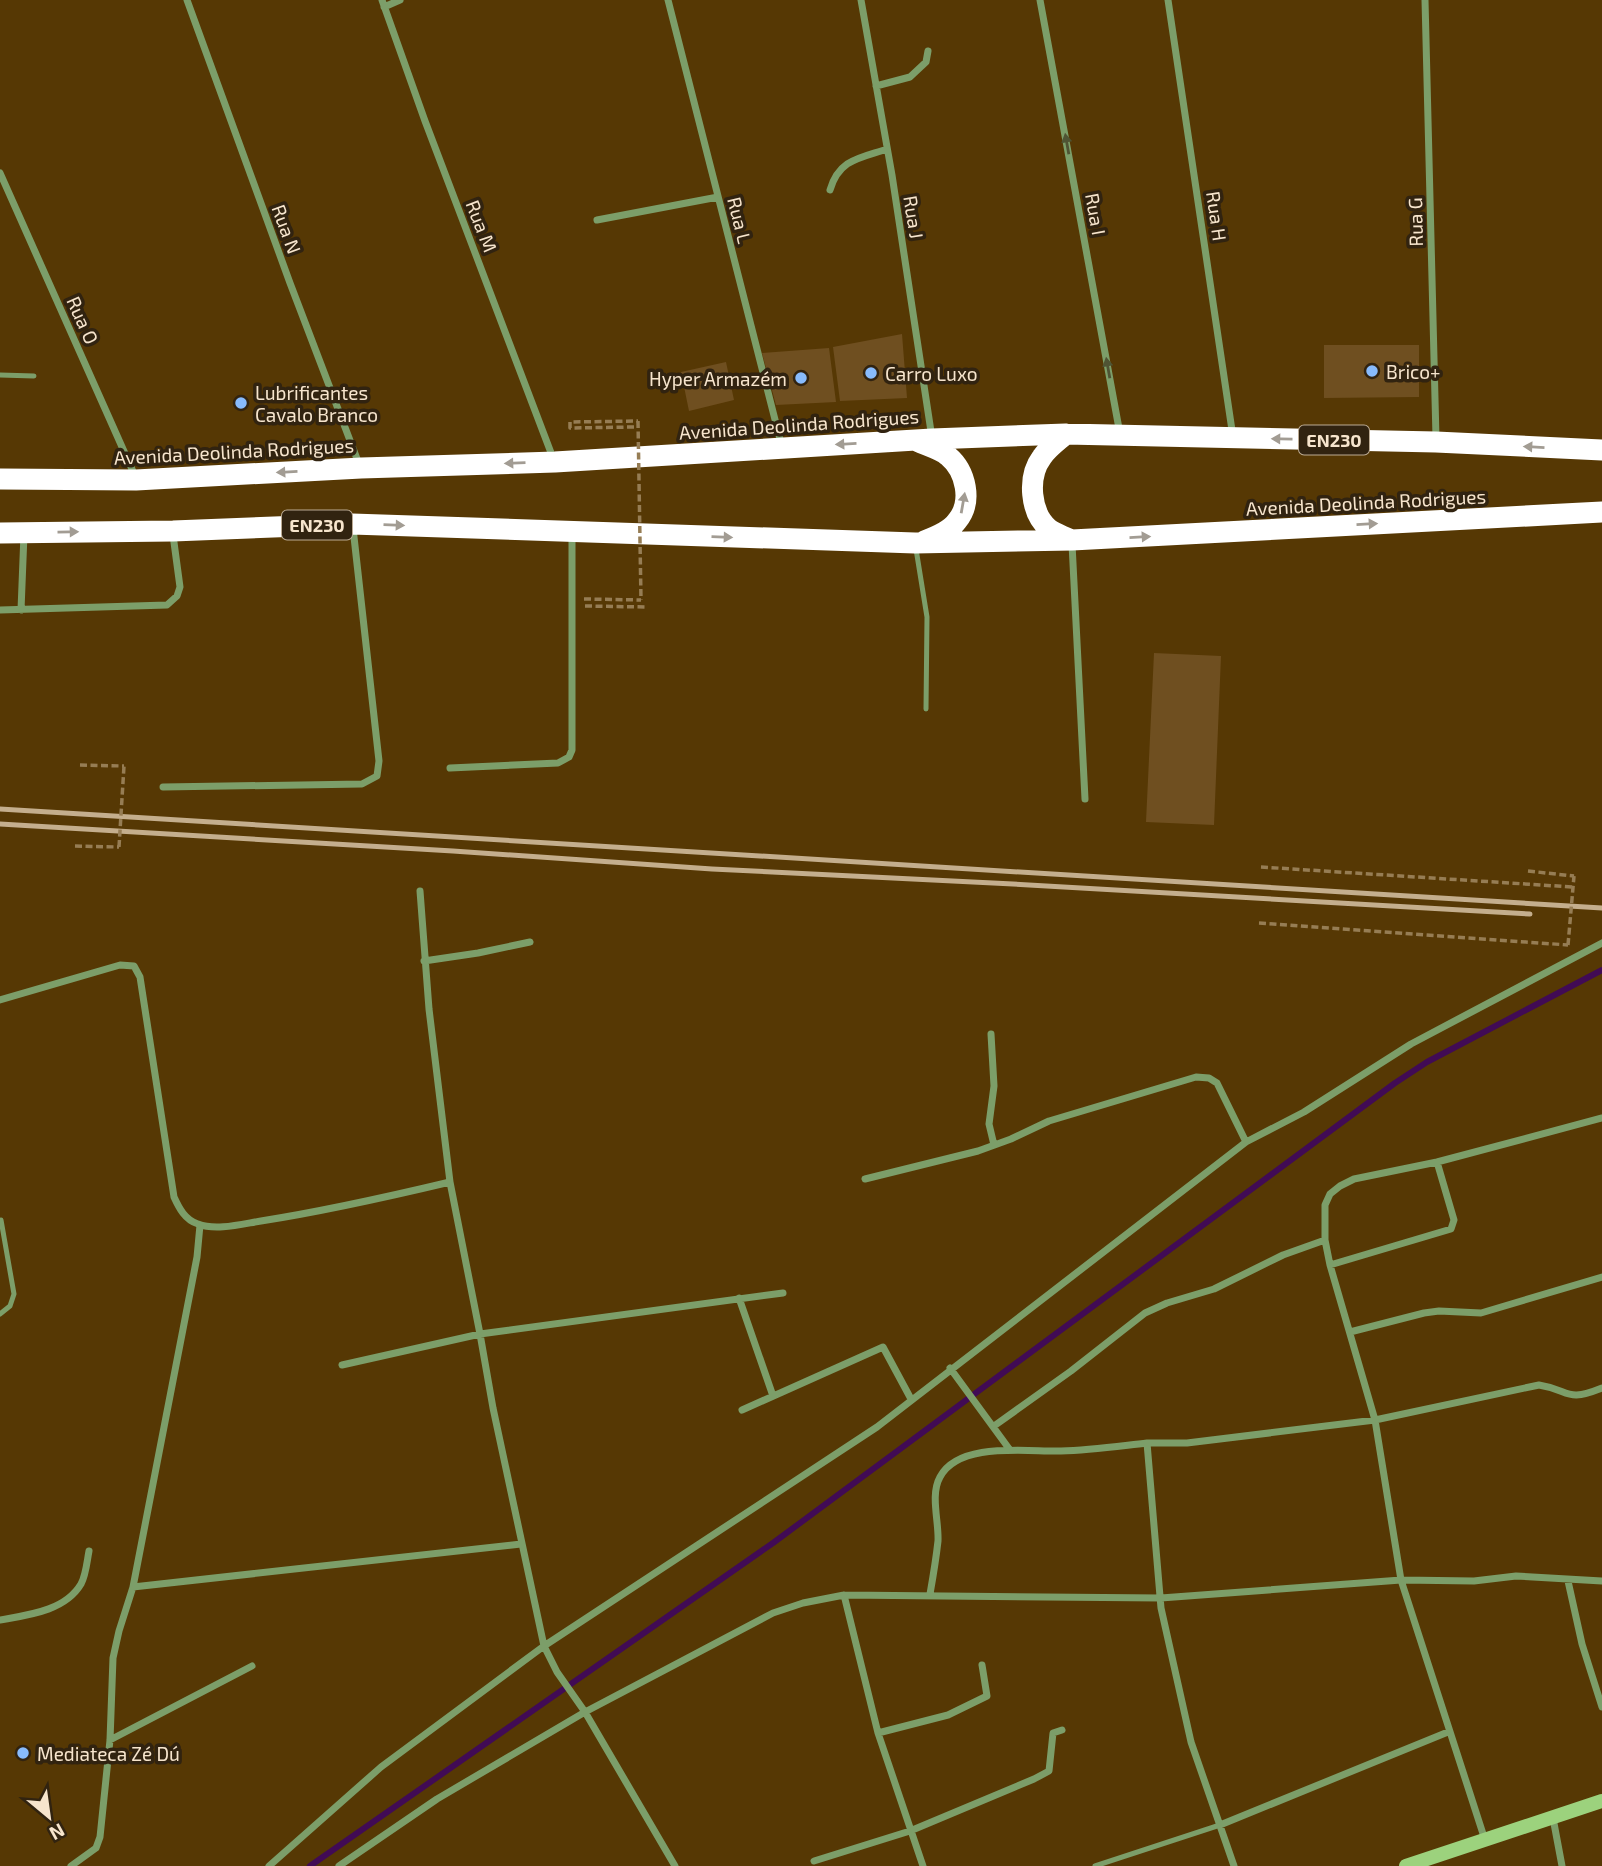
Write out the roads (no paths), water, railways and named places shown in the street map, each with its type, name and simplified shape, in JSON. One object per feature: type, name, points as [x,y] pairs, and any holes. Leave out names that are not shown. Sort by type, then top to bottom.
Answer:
[{"type":"highway","name":"Avenida Deolinda Rodrigues","points":[[6,478],[136,480],[361,468],[555,462],[923,439],[1066,434],[1436,442],[1602,450]]},
{"type":"highway","points":[[1066,434],[1040,459],[1033,477],[1033,498],[1039,516],[1049,529],[1072,540]]},
{"type":"highway","points":[[915,543],[937,537],[956,524],[963,512],[966,493],[962,474],[947,454],[923,439]]},
{"type":"highway","name":"Avenida Deolinda Rodrigues","points":[[0,533],[173,531],[352,524],[915,543],[1072,540],[1602,512]]},
{"type":"street","name":"Rua N","points":[[187,0],[361,468]]},
{"type":"street","points":[[383,3],[401,0]]},
{"type":"street","name":"Rua L","points":[[668,0],[782,448]]},
{"type":"street","name":"Rua J","points":[[861,0],[887,149],[923,439]]},
{"type":"street","name":"Rua I","points":[[1040,0],[1120,435]]},
{"type":"street","name":"Rua H","points":[[1168,0],[1234,437]]},
{"type":"street","name":"Rua G","points":[[1425,0],[1436,442]]},
{"type":"street","name":"Rua M","points":[[383,3],[555,462]]},
{"type":"street","points":[[876,86],[910,77],[926,62],[928,51]]},
{"type":"street","points":[[830,190],[834,177],[847,162],[887,149]]},
{"type":"street","name":"Rua O","points":[[0,173],[136,480]]},
{"type":"street","points":[[597,220],[718,197]]},
{"type":"street","points":[[163,787],[362,784],[377,776],[379,761],[352,524]]},
{"type":"street","points":[[0,610],[167,605],[177,596],[180,587],[173,531]]},
{"type":"street","points":[[450,768],[558,763],[569,757],[572,750],[572,532]]},
{"type":"street","points":[[22,610],[24,533]]},
{"type":"street","points":[[1072,540],[1085,799]]},
{"type":"street","points":[[420,891],[424,961],[450,1182],[493,1408],[544,1646],[557,1672],[585,1712],[676,1866]]},
{"type":"street","points":[[424,961],[530,942]]},
{"type":"street","points":[[269,1866],[382,1767],[544,1646],[865,1434],[1245,1142],[1304,1112],[1410,1044],[1602,943]]},
{"type":"street","points":[[0,1000],[120,965],[134,966],[140,977],[174,1197],[179,1209],[200,1225],[243,1224],[327,1211],[450,1182]]},
{"type":"street","points":[[991,1034],[994,1086],[989,1124],[994,1145]]},
{"type":"street","points":[[865,1179],[994,1145],[1049,1121],[1196,1077],[1209,1078],[1217,1083],[1245,1142]]},
{"type":"street","points":[[1485,1840],[1401,1580],[1375,1420],[1330,1265],[1325,1240],[1325,1205],[1331,1194],[1354,1179],[1437,1162],[1602,1118]]},
{"type":"street","points":[[1330,1265],[1451,1229],[1454,1220],[1437,1162]]},
{"type":"street","points":[[72,1866],[96,1848],[100,1838],[110,1740],[113,1658],[133,1587],[197,1258],[200,1225]]},
{"type":"street","points":[[994,1426],[1145,1313],[1167,1303],[1214,1289],[1283,1255],[1325,1240]]},
{"type":"street","points":[[1350,1332],[1424,1313],[1481,1313],[1602,1277]]},
{"type":"street","points":[[342,1365],[480,1334],[783,1293]]},
{"type":"street","points":[[739,1298],[773,1396]]},
{"type":"street","points":[[742,1410],[883,1347],[911,1399]]},
{"type":"street","points":[[950,1368],[1010,1450]]},
{"type":"street","points":[[930,1594],[938,1539],[936,1494],[940,1477],[952,1463],[967,1455],[1010,1450],[1063,1451],[1147,1443],[1187,1443],[1375,1420],[1539,1385],[1572,1396],[1588,1394],[1602,1388]]},
{"type":"street","points":[[1147,1443],[1161,1598],[1191,1742],[1234,1866]]},
{"type":"street","points":[[133,1587],[521,1544]]},
{"type":"street","points":[[0,1620],[41,1612],[71,1597],[82,1582],[89,1551]]},
{"type":"street","points":[[339,1866],[437,1799],[585,1712],[773,1613],[803,1603],[844,1595],[1161,1598],[1401,1580],[1474,1581],[1516,1576],[1602,1581]]},
{"type":"street","points":[[1568,1581],[1582,1644],[1602,1707]]},
{"type":"street","points":[[844,1595],[878,1733],[923,1866]]},
{"type":"street","points":[[878,1733],[948,1715],[987,1696],[982,1665]]},
{"type":"street","points":[[110,1740],[252,1667]]},
{"type":"street","points":[[814,1861],[910,1831],[1049,1771],[1054,1733],[1062,1730]]},
{"type":"street","points":[[1220,1825],[1448,1732]]},
{"type":"street","points":[[1406,1866],[1602,1801]]},
{"type":"street","points":[[1553,1817],[1562,1866]]},
{"type":"lane","points":[[0,375],[34,376]]},
{"type":"lane","points":[[915,543],[927,617],[926,709]]},
{"type":"lane","points":[[0,1314],[10,1306],[14,1294],[1,1220]]},
{"type":"lane","points":[[1095,1866],[1220,1825]]},
{"type":"waterway","points":[[310,1866],[773,1543],[1395,1083],[1427,1062],[1602,970]]},
{"type":"railway","points":[[0,809],[1602,908]]},
{"type":"railway","points":[[0,824],[712,869],[1530,914]]},
{"type":"place","name":"Brico+","points":[[1372,371]]},
{"type":"place","name":"Carro Luxo","points":[[871,373]]},
{"type":"place","name":"Hyper Armazém","points":[[801,378]]},
{"type":"place","name":"Lubrificantes Cavalo Branco","points":[[241,403]]},
{"type":"place","name":"Mediateca Zé Dú","points":[[23,1753]]}]
